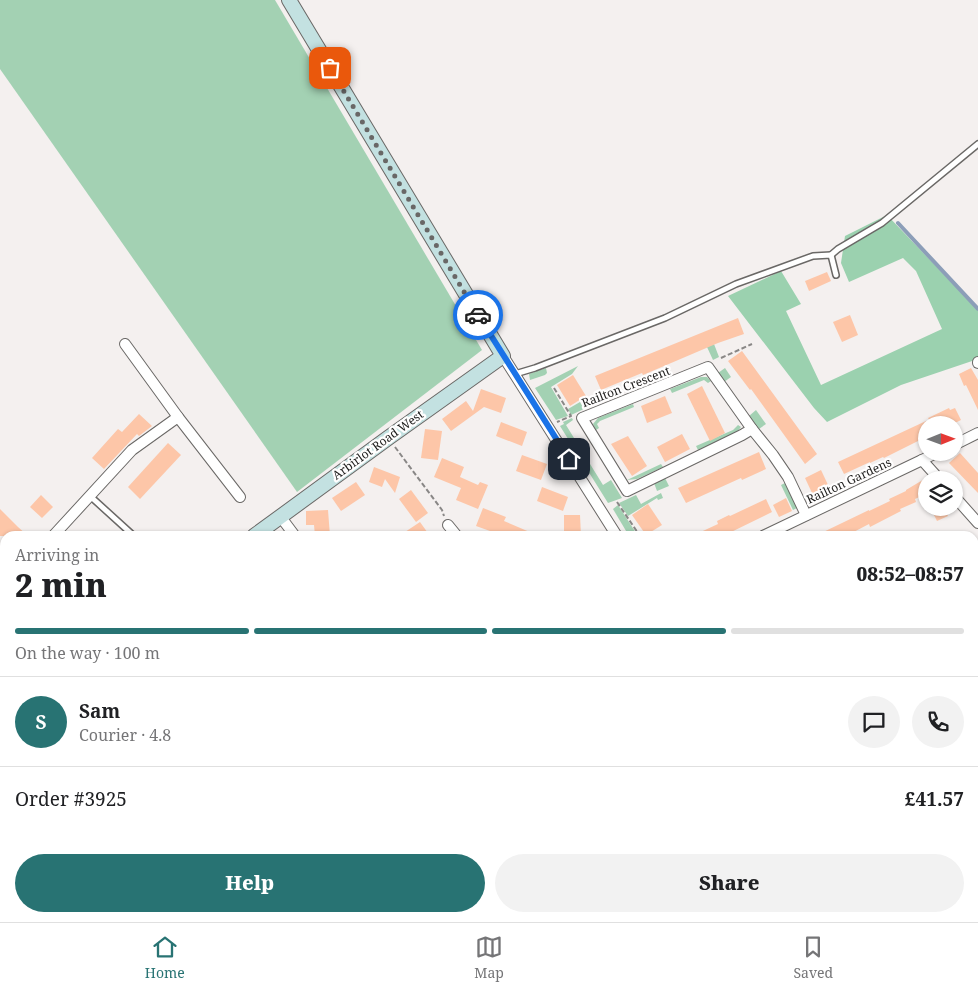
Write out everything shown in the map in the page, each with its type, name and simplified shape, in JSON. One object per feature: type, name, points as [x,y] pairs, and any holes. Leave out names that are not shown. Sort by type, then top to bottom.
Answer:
[{"type":"main road","points":[[289,0],[502,356]]},
{"type":"main road","name":"Arbirlot Road West","points":[[260,531],[502,356]]},
{"type":"street","points":[[125,344],[240,497]]},
{"type":"street","points":[[502,356],[614,531]]},
{"type":"street","name":"Railton Crescent","points":[[752,429],[627,491],[582,418],[708,368],[752,429],[773,454],[788,477],[806,516]]},
{"type":"street","points":[[57,531],[132,450],[178,417]]},
{"type":"street","points":[[963,440],[978,433]]},
{"type":"street","name":"Railton Gardens","points":[[776,531],[920,461]]},
{"type":"street","points":[[923,461],[932,471]]},
{"type":"street","points":[[963,506],[978,523]]},
{"type":"street","points":[[280,516],[291,531]]},
{"type":"street","points":[[448,525],[453,531]]},
{"type":"lane","points":[[515,374],[665,318],[736,284],[813,256],[831,255],[882,223],[978,144]]},
{"type":"lane","points":[[831,255],[836,274]]},
{"type":"lane","points":[[90,496],[128,531]]},
{"type":"path","points":[[721,358],[752,344]]},
{"type":"path","points":[[548,426],[571,416],[554,388]]},
{"type":"path","points":[[388,438],[442,510],[448,525]]},
{"type":"path","points":[[617,502],[637,531]]},
{"type":"green space","points":[[0,0],[275,0],[482,350],[297,492],[0,69]]},
{"type":"green space","points":[[887,215],[978,310],[978,359],[901,385],[827,422],[814,408],[728,296],[781,271],[801,304],[786,311],[821,385],[942,329],[916,271],[903,258],[849,282],[841,263],[845,236]]},
{"type":"green space","points":[[714,344],[719,357],[713,360],[707,347]]},
{"type":"green space","points":[[578,366],[572,374],[551,387],[568,416],[556,420],[535,388]]},
{"type":"green space","points":[[546,368],[547,373],[545,375],[530,380],[529,374]]},
{"type":"green space","points":[[725,368],[731,377],[724,382],[718,373]]},
{"type":"green space","points":[[701,377],[707,377],[711,381],[708,383],[704,380],[672,393],[670,389]]},
{"type":"green space","points":[[580,402],[584,409],[571,415],[568,409]]},
{"type":"green space","points":[[633,404],[634,407],[600,421],[597,424],[599,428],[596,430],[593,424],[598,418]]},
{"type":"green space","points":[[756,410],[766,424],[759,429],[749,416]]},
{"type":"green space","points":[[572,418],[573,420],[566,425],[603,485],[611,480],[622,498],[608,503],[560,426],[564,424],[563,422]]},
{"type":"green space","points":[[738,425],[741,427],[737,432],[698,450],[696,446],[733,430]]},
{"type":"green space","points":[[661,464],[663,467],[637,479],[627,480]]},
{"type":"green space","points":[[665,478],[669,486],[657,491],[654,483]]},
{"type":"green space","points":[[785,483],[797,508],[793,510],[781,485]]},
{"type":"green space","points":[[661,493],[663,498],[658,500],[657,498],[628,516],[619,503],[636,495],[641,504]]},
{"type":"green space","points":[[618,505],[635,531],[626,531],[613,509]]},
{"type":"building","points":[[827,272],[831,281],[809,291],[805,281]]},
{"type":"building","points":[[850,315],[858,335],[842,342],[833,322]]},
{"type":"building","points":[[738,318],[744,334],[601,390],[595,376]]},
{"type":"building","points":[[742,351],[817,454],[805,464],[751,389],[728,361]]},
{"type":"building","points":[[971,368],[978,380],[978,410],[959,374]]},
{"type":"building","points":[[573,375],[586,396],[570,406],[557,385]]},
{"type":"building","points":[[702,386],[725,433],[710,441],[687,394]]},
{"type":"building","points":[[481,389],[506,398],[501,413],[484,407],[451,431],[442,419],[466,401],[473,411]]},
{"type":"building","points":[[665,396],[672,413],[647,423],[641,406]]},
{"type":"building","points":[[949,408],[950,410],[955,408],[959,416],[932,416]]},
{"type":"building","points":[[139,414],[152,426],[139,436],[137,434],[104,469],[92,458],[118,429],[122,432]]},
{"type":"building","points":[[501,422],[527,432],[522,446],[496,436]]},
{"type":"building","points":[[918,425],[918,441],[884,458],[844,474],[838,462]]},
{"type":"building","points":[[425,429],[442,431],[438,460],[421,458]]},
{"type":"building","points":[[682,434],[690,449],[665,462],[657,447]]},
{"type":"building","points":[[628,436],[647,466],[632,476],[611,444]]},
{"type":"building","points":[[168,443],[181,455],[140,499],[128,487]]},
{"type":"building","points":[[759,452],[766,469],[686,503],[678,488]]},
{"type":"building","points":[[522,455],[547,464],[541,480],[516,471]]},
{"type":"building","points":[[963,456],[978,473],[978,493],[963,477],[963,471],[957,471],[949,463],[951,461],[963,461]]},
{"type":"building","points":[[442,458],[464,467],[460,477],[478,485],[480,482],[488,485],[478,509],[456,500],[461,488],[434,477]]},
{"type":"building","points":[[374,467],[400,477],[395,493],[385,479],[382,487],[369,482]]},
{"type":"building","points":[[821,470],[829,487],[813,495],[805,478]]},
{"type":"building","points":[[356,482],[365,495],[341,511],[332,498]]},
{"type":"building","points":[[918,483],[918,498],[915,499],[916,502],[870,527],[869,524],[856,531],[825,531],[890,501],[889,499]]},
{"type":"building","points":[[542,487],[568,497],[563,511],[537,501]]},
{"type":"building","points":[[411,490],[428,513],[416,522],[399,499]]},
{"type":"building","points":[[41,495],[53,507],[42,518],[30,507]]},
{"type":"building","points":[[786,498],[792,511],[779,517],[773,505]]},
{"type":"building","points":[[766,499],[772,512],[733,531],[703,531],[718,524],[717,521]]},
{"type":"building","points":[[648,504],[662,525],[652,531],[643,531],[632,515]]},
{"type":"building","points":[[483,508],[506,517],[504,521],[527,531],[490,531],[476,526]]},
{"type":"building","points":[[0,509],[22,531],[0,531]]},
{"type":"building","points":[[328,510],[330,531],[315,531],[314,525],[306,525],[306,511]]},
{"type":"building","points":[[564,515],[580,515],[581,531],[564,531]]},
{"type":"building","points":[[934,516],[948,516],[937,521]]},
{"type":"building","points":[[420,522],[426,531],[406,531]]},
{"type":"waterway","points":[[898,223],[978,309]]},
{"type":"way so far","points":[[330,68],[478,315]]},
{"type":"route","points":[[478,315],[502,356],[569,459]]}]
